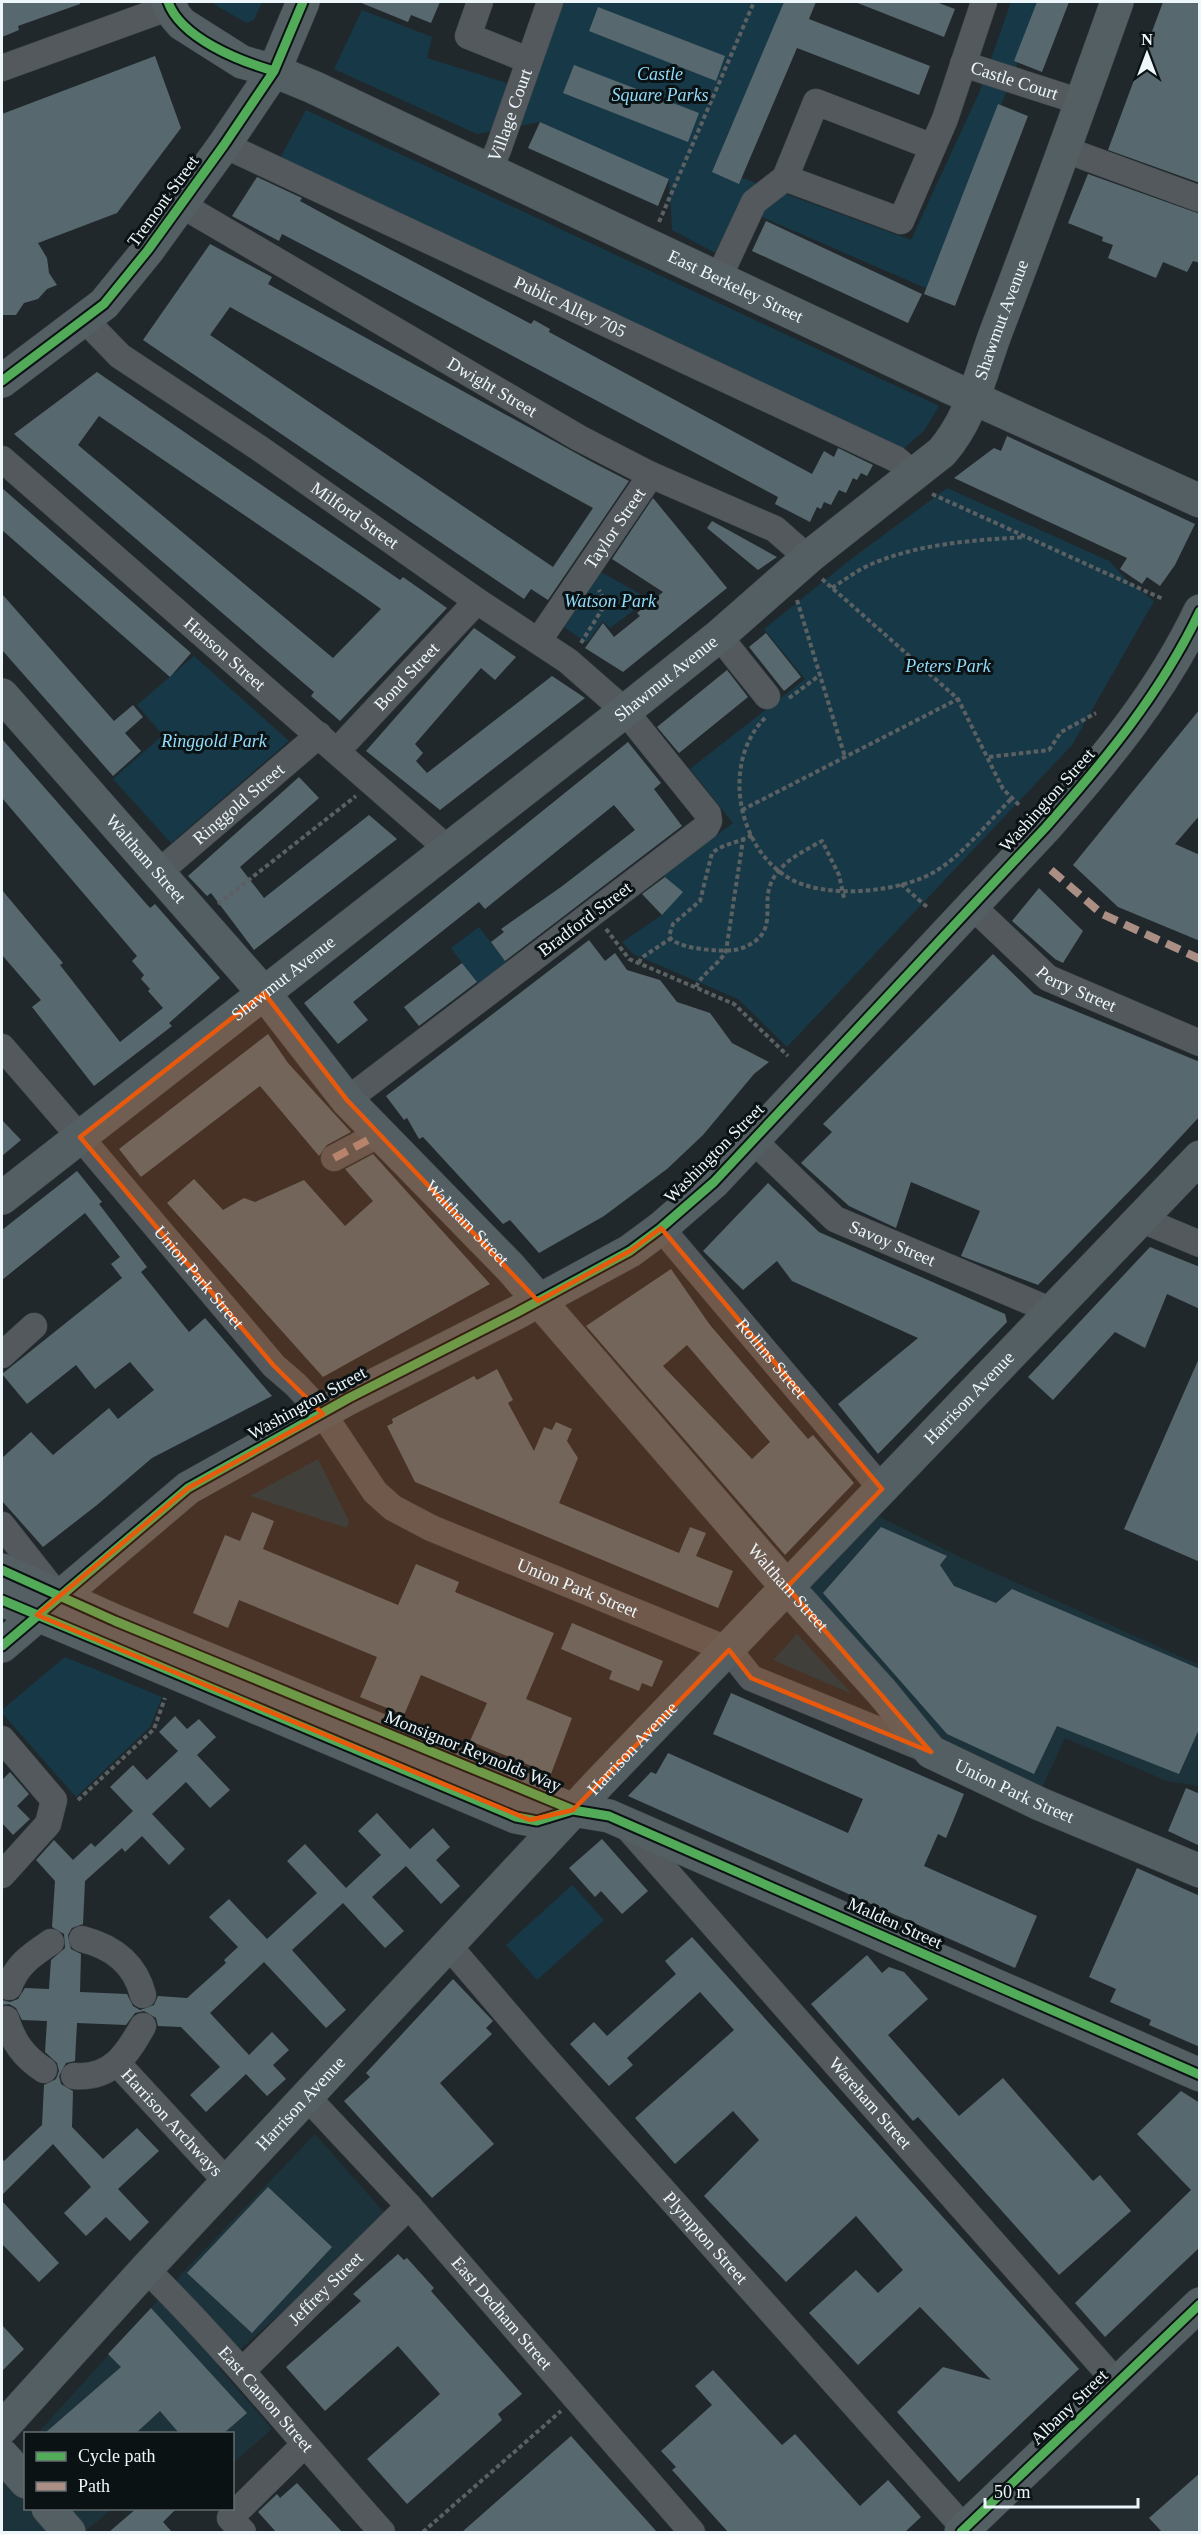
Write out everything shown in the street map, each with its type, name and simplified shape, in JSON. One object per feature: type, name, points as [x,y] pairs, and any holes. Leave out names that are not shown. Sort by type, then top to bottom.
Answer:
[{"type":"main road","name":"Tremont Street","points":[[2,381],[85,320],[104,304],[123,282],[224,145],[274,71],[303,2]]},
{"type":"main road","name":"Shawmut Avenue","points":[[2,1198],[719,636],[814,567],[921,483],[956,436],[973,398],[982,366],[1066,150],[1117,2]]},
{"type":"main road","name":"East Berkeley Street","points":[[169,4],[182,24],[242,62],[274,71],[489,168],[973,398],[1200,501]]},
{"type":"main road","name":"Washington Street","points":[[2,1646],[188,1488],[349,1398],[630,1251],[661,1228],[714,1182],[1046,827],[1118,744],[1161,680],[1200,611]]},
{"type":"main road","name":"Waltham Street","points":[[2,695],[264,993],[347,1100],[511,1268],[787,1587],[882,1692],[931,1752]]},
{"type":"main road","name":"Harrison Avenue","points":[[2,2428],[146,2269],[573,1810],[1200,1158]]},
{"type":"main road","points":[[2,1570],[48,1606]]},
{"type":"main road","points":[[2,1600],[48,1606]]},
{"type":"main road","name":"Monsignor Reynolds Way","points":[[48,1606],[573,1810]]},
{"type":"main road","name":"Union Park Street","points":[[931,1752],[1040,1804],[1200,1871]]},
{"type":"main road","name":"Malden Street","points":[[573,1810],[598,1813],[623,1822],[1200,2075]]},
{"type":"main road","name":"Albany Street","points":[[963,2531],[1200,2304]]},
{"type":"main road","points":[[2,2455],[24,2480]]},
{"type":"main road","points":[[50,2510],[69,2532]]},
{"type":"street","name":"Village Court","points":[[480,2],[468,36],[528,60]]},
{"type":"street","name":"Village Court","points":[[489,168],[498,150],[550,2]]},
{"type":"street","points":[[963,64],[984,2]]},
{"type":"street","points":[[2,69],[169,4]]},
{"type":"street","name":"Castle Court","points":[[785,178],[901,221],[933,147],[963,64],[1081,102]]},
{"type":"street","points":[[719,277],[754,201],[785,178],[816,102],[933,147]]},
{"type":"street","name":"Public Alley 705","points":[[224,145],[896,459],[921,483]]},
{"type":"street","points":[[1066,150],[1200,199]]},
{"type":"street","name":"Dwight Street","points":[[180,204],[579,438],[651,475],[775,529],[814,567]]},
{"type":"street","name":"Milford Street","points":[[85,320],[120,356],[259,448],[477,601],[568,660],[625,711]]},
{"type":"street","name":"Hanson Street","points":[[2,459],[448,849]]},
{"type":"street","name":"Taylor Street","points":[[539,640],[651,475]]},
{"type":"street","name":"Bond Street","points":[[328,743],[477,601]]},
{"type":"street","points":[[719,636],[774,704]]},
{"type":"street","name":"Bradford Street","points":[[347,1100],[708,824],[707,812],[625,711]]},
{"type":"street","name":"Ringgold Street","points":[[158,873],[328,743]]},
{"type":"street","name":"Perry Street","points":[[972,906],[1048,978],[1200,1043]]},
{"type":"street","name":"Union Park Street","points":[[2,1047],[274,1366],[296,1385],[323,1414],[375,1492],[393,1508],[431,1528],[729,1650],[751,1678],[931,1752]]},
{"type":"street","points":[[334,1158],[368,1140]]},
{"type":"street","name":"Savoy Street","points":[[753,1140],[835,1219],[1052,1311]]},
{"type":"street","points":[[1140,1219],[1200,1244]]},
{"type":"street","name":"Rollins Street","points":[[661,1228],[882,1489]]},
{"type":"street","points":[[2,1355],[34,1326]]},
{"type":"street","points":[[2,1525],[48,1606]]},
{"type":"street","points":[[2,1739],[54,1800],[48,1824],[2,1875]]},
{"type":"street","name":"Wareham Street","points":[[623,1822],[1117,2383]]},
{"type":"street","points":[[82,1939],[102,1944],[122,1958],[133,1970],[143,1995]]},
{"type":"street","points":[[9,1987],[18,1968],[26,1959],[51,1941]]},
{"type":"street","name":"Plympton Street","points":[[448,1945],[545,2059],[963,2531]]},
{"type":"street","points":[[6,2019],[22,2052],[44,2070]]},
{"type":"street","name":"Harrison Archways","points":[[74,2076],[88,2076],[117,2063],[132,2047],[142,2026]]},
{"type":"street","name":"Harrison Archways","points":[[117,2063],[228,2183]]},
{"type":"street","name":"East Dedham Street","points":[[307,2097],[409,2206],[693,2532]]},
{"type":"street","name":"Jeffrey Street","points":[[243,2370],[409,2206]]},
{"type":"street","name":"East Canton Street","points":[[146,2269],[243,2370],[304,2445],[382,2532]]},
{"type":"street","points":[[243,2532],[230,2518],[304,2445]]},
{"type":"path","points":[[657,225],[754,2]]},
{"type":"path","points":[[921,483],[1027,537],[1163,599]]},
{"type":"path","points":[[832,588],[864,567],[903,553],[985,539],[1027,537]]},
{"type":"path","points":[[814,567],[832,588],[958,699],[1003,789],[1021,807]]},
{"type":"path","points":[[568,660],[606,603],[596,585]]},
{"type":"path","points":[[796,596],[845,757]]},
{"type":"path","points":[[820,675],[774,704],[748,743],[740,774],[739,795],[752,835],[763,856],[787,878],[812,889],[843,891],[900,884],[935,871],[953,858],[1012,798]]},
{"type":"path","points":[[742,810],[958,699]]},
{"type":"path","points":[[989,757],[1049,750],[1061,732],[1096,713]]},
{"type":"path","points":[[220,903],[351,800]]},
{"type":"path","points":[[670,939],[669,932],[673,924],[700,901],[707,881],[712,853],[721,846],[752,835]]},
{"type":"path","points":[[696,987],[726,951],[743,840]]},
{"type":"path","points":[[670,939],[683,946],[726,951],[744,947],[760,937],[767,923],[769,888],[779,871],[792,857],[822,841],[839,875],[844,898]]},
{"type":"path","points":[[900,884],[927,907]]},
{"type":"path","points":[[603,924],[629,959],[734,1004],[788,1056]]},
{"type":"path","points":[[639,963],[641,958],[670,939]]},
{"type":"path","points":[[78,1800],[154,1729],[166,1695]]},
{"type":"path","points":[[423,2532],[575,2399]]},
{"type":"highlighted area","points":[[264,993],[347,1100],[538,1301],[630,1251],[661,1228],[882,1489],[787,1587],[931,1752],[751,1678],[729,1650],[573,1810],[530,1820],[37,1615],[188,1488],[323,1414],[274,1366],[80,1137]]},
{"type":"shaded area","points":[[874,1514],[966,1560],[1199,1665],[1199,1786],[1167,1781],[1065,1738],[1040,1792],[956,1754],[860,1654],[805,1586]]},
{"type":"shaded area","points":[[315,2134],[389,2218],[219,2368],[272,2429],[234,2462],[234,2432],[39,2432],[188,2267]]},
{"type":"shaded area","points":[[24,2447],[24,2510],[111,2510],[87,2530],[89,2532],[2,2532],[2,2473]]},
{"type":"green space","points":[[213,2],[262,2],[254,20],[247,23]]},
{"type":"green space","name":"Castle Square Parks","points":[[557,2],[787,2],[718,169],[911,240],[979,93],[1011,2],[1041,2],[930,290],[746,210],[727,259],[672,230],[669,179],[540,122],[477,134],[334,69],[362,10],[432,37],[427,58],[523,88]]},
{"type":"green space","points":[[306,110],[939,406],[924,431],[898,453],[279,160]]},
{"type":"green space","name":"Peters Park","points":[[947,488],[1109,561],[1128,581],[1154,601],[1072,745],[787,1047],[738,999],[633,954],[622,942],[662,915],[682,892],[663,875],[733,823],[690,769],[805,679],[764,629],[850,560]]},
{"type":"green space","name":"Watson Park","points":[[601,572],[649,599],[610,628],[603,621],[587,643],[564,627]]},
{"type":"green space","name":"Ringgold Park","points":[[194,656],[289,741],[171,843],[113,779],[163,735],[137,705]]},
{"type":"green space","points":[[479,927],[507,963],[478,984],[451,948]]},
{"type":"green space","points":[[318,1459],[349,1521],[347,1528],[250,1496]]},
{"type":"green space","points":[[797,1634],[852,1694],[773,1660]]},
{"type":"green space","points":[[65,1657],[162,1697],[150,1727],[76,1797],[2,1713],[2,1710]]},
{"type":"green space","points":[[572,1885],[604,1920],[537,1980],[506,1945]]},
{"type":"building","points":[[2,2],[80,2],[80,4],[18,26],[19,30],[2,37]]},
{"type":"building","points":[[359,2],[440,2],[431,23],[411,15],[408,22]]},
{"type":"building","points":[[784,2],[816,2],[809,19],[930,66],[919,95],[797,48],[739,184],[712,172]]},
{"type":"building","points":[[855,2],[936,2],[955,9],[944,37]]},
{"type":"building","points":[[1037,2],[1069,2],[1042,72],[1014,61]]},
{"type":"building","points":[[1163,2],[1200,2],[1200,183],[1108,150]]},
{"type":"building","points":[[598,7],[725,56],[716,81],[589,31]]},
{"type":"building","points":[[155,56],[181,128],[117,213],[38,243],[47,258],[49,273],[57,285],[47,289],[38,299],[24,303],[16,315],[2,315],[2,114]]},
{"type":"building","points":[[574,65],[699,113],[688,142],[563,93]]},
{"type":"building","points":[[998,104],[1028,116],[955,306],[924,294]]},
{"type":"building","points":[[540,122],[669,179],[658,206],[528,148]]},
{"type":"building","points":[[1088,174],[1200,214],[1200,263],[1193,261],[1187,272],[1163,262],[1156,278],[1108,258],[1113,245],[1102,241],[1103,237],[1068,223]]},
{"type":"building","points":[[257,177],[302,198],[300,201],[531,324],[534,320],[550,329],[549,332],[812,474],[824,451],[834,457],[838,448],[873,465],[867,476],[861,473],[857,480],[853,478],[846,493],[839,490],[831,505],[824,502],[821,509],[817,507],[810,522],[775,504],[778,497],[332,260],[282,234],[279,241],[232,216]]},
{"type":"building","points":[[766,221],[922,294],[908,323],[752,251]]},
{"type":"building","points":[[210,244],[272,277],[268,284],[629,481],[548,600],[531,589],[524,599],[143,340]],"holes":[[[230,307],[593,508],[553,567],[210,335]]]},
{"type":"building","points":[[97,372],[400,580],[403,577],[447,608],[340,721],[311,696],[314,692],[14,434]],"holes":[[[99,416],[381,609],[333,658],[78,445]]]},
{"type":"building","points":[[1007,436],[1195,524],[1175,565],[1160,586],[1147,577],[1142,584],[1120,569],[1127,558],[954,478],[994,448],[1001,451]]},
{"type":"building","points":[[2,488],[191,653],[170,677],[2,530]]},
{"type":"building","points":[[653,498],[727,588],[623,672],[585,648],[603,623],[614,637],[640,616],[637,613],[663,592],[612,559]]},
{"type":"building","points":[[712,521],[777,557],[758,570],[707,528]]},
{"type":"building","points":[[2,594],[114,721],[133,705],[143,717],[125,733],[141,751],[113,776],[2,650]]},
{"type":"building","points":[[474,628],[516,657],[495,680],[481,668],[415,744],[423,753],[416,761],[427,773],[552,676],[585,698],[440,810],[366,751]]},
{"type":"building","points":[[766,633],[801,677],[784,691],[749,647]]},
{"type":"building","points":[[727,670],[748,697],[679,753],[657,727]]},
{"type":"building","points":[[1200,709],[1200,815],[1175,844],[1200,855],[1200,941],[1118,907],[1073,865]]},
{"type":"building","points":[[2,739],[150,908],[155,904],[220,978],[169,1023],[172,1026],[94,1086],[32,1007],[41,1000],[2,955],[2,890],[63,963],[60,965],[120,1042],[163,1008],[148,991],[150,989],[141,979],[144,975],[132,961],[137,956],[2,798]]},
{"type":"building","points":[[628,742],[661,783],[654,789],[682,826],[505,961],[491,942],[504,932],[501,929],[561,887],[635,830],[614,805],[485,909],[479,902],[353,1002],[368,1020],[338,1044],[304,1003]]},
{"type":"building","points":[[299,777],[319,798],[240,867],[264,898],[369,815],[397,839],[254,950],[211,893],[207,896],[188,876]]},
{"type":"building","points":[[665,877],[683,892],[662,915],[642,894]]},
{"type":"building","points":[[1039,888],[1083,931],[1063,963],[1055,959],[1012,921]]},
{"type":"building","points":[[589,940],[605,961],[615,953],[627,970],[660,980],[677,1002],[710,1013],[732,1043],[769,1062],[754,1074],[703,1135],[667,1169],[604,1216],[539,1253],[510,1220],[503,1224],[423,1137],[419,1139],[407,1118],[404,1120],[386,1096]]},
{"type":"building","points":[[993,954],[1034,994],[1200,1062],[1200,1116],[1038,1285],[961,1256],[980,1211],[911,1182],[896,1228],[849,1206],[801,1163],[832,1132],[823,1124]]},
{"type":"building","points":[[462,963],[477,982],[419,1026],[404,1007]]},
{"type":"building","points":[[268,1034],[288,1063],[351,1132],[327,1145],[319,1156],[260,1086],[141,1177],[119,1149]]},
{"type":"building","points":[[2,1120],[21,1140],[2,1156]]},
{"type":"building","points":[[373,1154],[490,1284],[323,1377],[167,1203],[194,1179],[223,1210],[244,1198],[255,1202],[304,1180],[345,1226],[373,1201],[345,1169]]},
{"type":"building","points":[[77,1171],[102,1202],[99,1204],[147,1267],[141,1272],[189,1332],[205,1318],[272,1396],[152,1458],[43,1547],[2,1501],[2,1458],[31,1432],[53,1455],[109,1408],[118,1419],[154,1390],[130,1362],[95,1389],[76,1365],[27,1404],[2,1374],[122,1278],[111,1264],[120,1257],[85,1213],[2,1280],[2,1230]]},
{"type":"building","points":[[768,1183],[819,1232],[1005,1314],[1007,1322],[878,1454],[838,1404],[918,1338],[792,1281],[777,1261],[743,1290],[703,1251]]},
{"type":"building","points":[[1150,1247],[1200,1267],[1200,1309],[1167,1294],[1145,1348],[1115,1332],[1053,1400],[1028,1377]]},
{"type":"building","points":[[671,1269],[710,1325],[808,1439],[813,1435],[854,1483],[785,1555],[586,1326]],"holes":[[[687,1345],[770,1442],[752,1459],[663,1366]]]},
{"type":"building","points":[[1200,1356],[1200,1562],[1124,1529]]},
{"type":"building","points":[[497,1369],[513,1400],[508,1403],[534,1451],[544,1427],[552,1430],[556,1422],[572,1429],[567,1441],[578,1458],[559,1503],[679,1553],[690,1527],[706,1533],[696,1556],[733,1571],[718,1608],[415,1482],[387,1426],[393,1423],[392,1419],[474,1376],[477,1380]]},
{"type":"building","points":[[252,1512],[274,1521],[263,1549],[398,1605],[416,1564],[459,1582],[455,1592],[554,1633],[526,1699],[572,1718],[551,1774],[470,1741],[487,1703],[421,1675],[404,1715],[360,1697],[377,1657],[239,1600],[228,1628],[193,1613],[225,1535],[240,1541]]},
{"type":"building","points":[[881,1527],[947,1556],[940,1565],[954,1586],[996,1603],[1012,1589],[1200,1669],[1200,1727],[1179,1774],[1057,1726],[1034,1774],[947,1734],[823,1593]]},
{"type":"building","points":[[572,1623],[663,1661],[652,1687],[642,1683],[639,1691],[609,1679],[612,1671],[561,1649]]},
{"type":"building","points":[[731,1693],[964,1794],[946,1838],[938,1834],[924,1866],[1037,1916],[1015,1968],[628,1796],[651,1772],[656,1774],[668,1753],[848,1833],[863,1799],[713,1734]]},
{"type":"building","points":[[175,1716],[187,1729],[199,1719],[216,1737],[197,1755],[230,1790],[210,1808],[186,1782],[152,1814],[185,1849],[169,1865],[142,1836],[125,1852],[122,1848],[85,1881],[83,1924],[72,1928],[68,1935],[71,1949],[81,1954],[80,1992],[127,1994],[133,2006],[140,2010],[154,2005],[158,1996],[187,1998],[226,1963],[224,1960],[238,1947],[209,1917],[229,1899],[267,1939],[317,1893],[287,1861],[305,1844],[346,1888],[381,1855],[358,1831],[377,1813],[410,1849],[433,1828],[450,1847],[436,1860],[460,1886],[441,1904],[406,1866],[372,1897],[404,1931],[385,1948],[343,1903],[292,1950],[346,2010],[326,2028],[264,1962],[210,2013],[249,2055],[272,2032],[289,2050],[273,2065],[286,2079],[267,2096],[246,2074],[206,2112],[190,2095],[220,2067],[181,2027],[158,2026],[156,2018],[144,2011],[135,2013],[126,2025],[77,2023],[75,2061],[66,2063],[59,2076],[61,2084],[73,2091],[72,2127],[103,2159],[137,2128],[159,2151],[118,2189],[149,2222],[130,2241],[106,2217],[86,2236],[64,2213],[91,2187],[53,2144],[2,2195],[2,2158],[4,2161],[42,2125],[44,2085],[56,2079],[59,2071],[57,2063],[45,2052],[47,2021],[22,2020],[16,2008],[9,2004],[2,2005],[2,2000],[10,2002],[18,1999],[25,1988],[49,1989],[51,1960],[65,1948],[64,1934],[52,1927],[55,1881],[36,1860],[54,1840],[73,1860],[91,1843],[95,1847],[133,1811],[110,1787],[133,1765],[147,1780],[178,1751],[159,1732]]},
{"type":"building","points":[[10,1772],[29,1794],[17,1806],[30,1819],[13,1835],[2,1823],[2,1780]]},
{"type":"building","points":[[1186,1788],[1200,1794],[1200,1846],[1168,1831]]},
{"type":"building","points":[[602,1839],[648,1891],[622,1914],[601,1891],[595,1897],[569,1868]]},
{"type":"building","points":[[1137,1868],[1200,1896],[1200,2047],[1149,2025],[1151,2020],[1110,2002],[1116,1989],[1089,1977]]},
{"type":"building","points":[[692,1937],[1079,2369],[959,2482],[897,2412],[943,2367],[991,2380],[920,2307],[858,2365],[809,2313],[856,2270],[878,2293],[903,2270],[856,2216],[786,2282],[704,2196],[759,2140],[733,2111],[675,2164],[635,2118],[734,2030],[700,1992],[627,2058],[633,2065],[609,2086],[570,2044],[594,2022],[607,2036],[676,1974],[665,1961]]},
{"type":"building","points":[[867,1955],[882,1973],[889,1967],[904,1972],[928,1999],[888,2035],[959,2116],[1003,2078],[1093,2181],[1100,2175],[1131,2211],[1059,2275],[918,2117],[913,2121],[811,2004]]},
{"type":"building","points":[[453,1979],[493,2021],[486,2028],[492,2034],[440,2083],[494,2144],[432,2198],[344,2101],[370,2077],[366,2073]]},
{"type":"building","points":[[1181,2091],[1200,2103],[1200,2247],[1105,2337],[1075,2303],[1191,2190],[1137,2134]]},
{"type":"building","points":[[268,2187],[332,2247],[252,2333],[187,2273]]},
{"type":"building","points":[[2,2201],[59,2263],[39,2282],[2,2244]]},
{"type":"building","points":[[398,2254],[404,2260],[407,2258],[434,2288],[431,2291],[522,2394],[498,2414],[502,2420],[407,2504],[367,2459],[440,2394],[398,2346],[325,2411],[286,2367],[361,2301],[353,2294]]},
{"type":"building","points":[[151,2308],[247,2413],[225,2432],[178,2432],[160,2411],[137,2432],[46,2432],[121,2367],[108,2354]]},
{"type":"building","points":[[2,2325],[24,2349],[2,2371]]},
{"type":"building","points":[[713,2370],[782,2445],[795,2434],[860,2506],[888,2480],[921,2517],[905,2532],[728,2532],[672,2470],[676,2467],[661,2451],[712,2405],[695,2386]]},
{"type":"building","points":[[571,2436],[657,2532],[462,2532]]},
{"type":"building","points":[[1200,2473],[1200,2532],[1162,2532],[1149,2518]]},
{"type":"building","points":[[297,2483],[342,2532],[276,2532],[258,2512],[277,2494],[280,2498]]},
{"type":"building","points":[[135,2510],[175,2510],[163,2522],[172,2532],[109,2532]]},
{"type":"marked path","points":[[1051,870],[1102,914],[1200,959]]},
{"type":"marked path","points":[[334,1158],[368,1140]]},
{"type":"cycle path","points":[[168,2],[185,27],[198,37],[244,61],[274,71]]},
{"type":"cycle path","points":[[2,381],[104,304],[148,250],[274,71],[303,2]]},
{"type":"cycle path","points":[[2,1646],[188,1488],[349,1398],[516,1313],[630,1251],[661,1228],[714,1182],[1046,827],[1110,751],[1150,698],[1185,641],[1200,611]]},
{"type":"cycle path","points":[[2,1570],[115,1621],[573,1810]]},
{"type":"cycle path","points":[[2,1600],[516,1817],[537,1821],[573,1810],[609,1816],[1200,2075]]},
{"type":"cycle path","points":[[961,2532],[1200,2304]]}]
